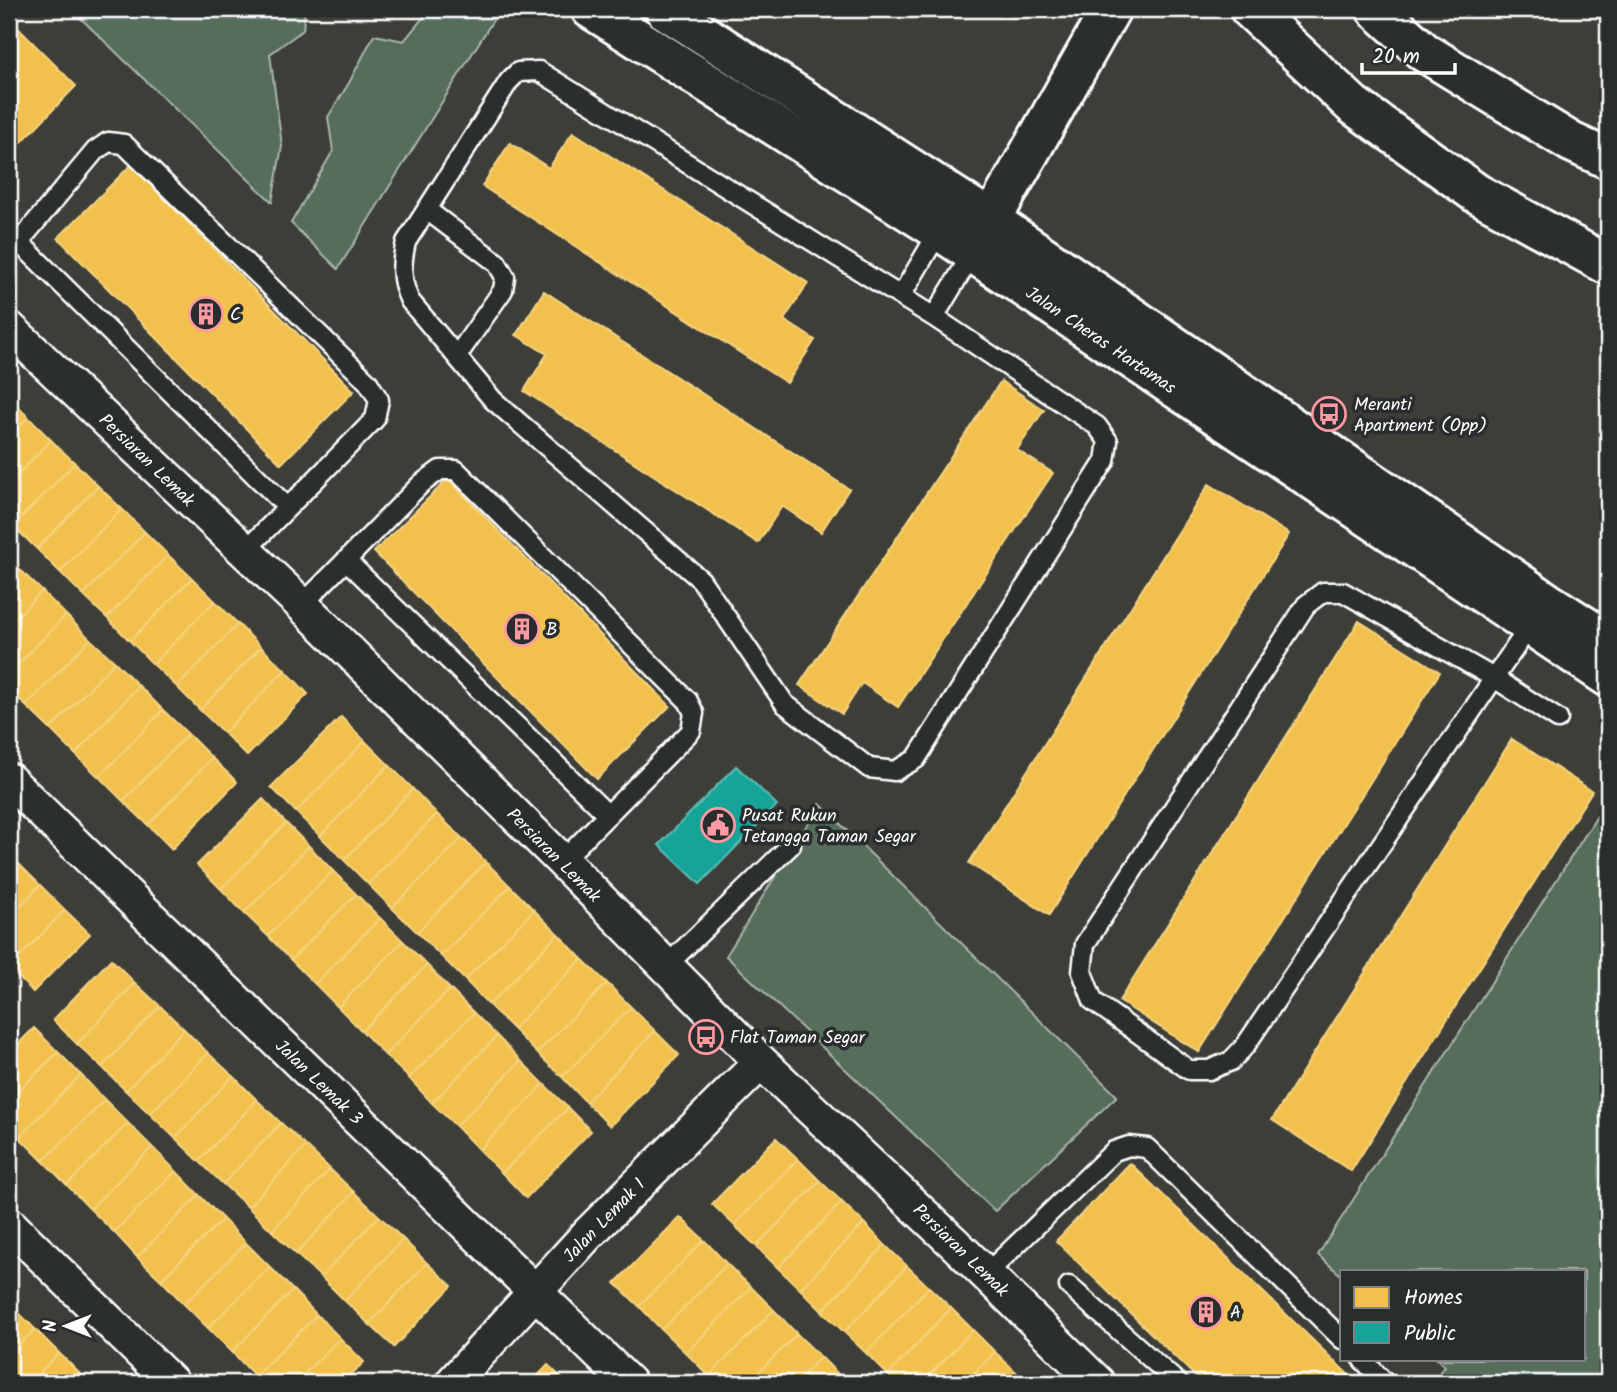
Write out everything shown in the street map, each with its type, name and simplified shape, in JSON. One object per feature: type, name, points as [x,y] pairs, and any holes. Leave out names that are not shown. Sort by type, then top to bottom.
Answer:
[{"type":"main road","name":"Jalan Cheras Hartamas","points":[[590,9],[949,215],[991,220],[1539,614],[1608,677]]},
{"type":"main road","name":"Jalan Cheras Hartamas","points":[[664,9],[949,215],[972,254],[1539,614],[1608,641]]},
{"type":"main road","points":[[972,254],[1111,9]]},
{"type":"main road","points":[[1250,9],[1353,105],[1476,193],[1608,265]]},
{"type":"main road","points":[[1376,9],[1424,52],[1571,142],[1608,159]]},
{"type":"street","name":"Persiaran Lemak","points":[[9,328],[302,605],[761,1062],[1098,1383]]},
{"type":"street","name":"Jalan Lemak 3","points":[[9,780],[629,1383]]},
{"type":"street","name":"Jalan Lemak 1","points":[[452,1383],[588,1234],[761,1062]]},
{"type":"street","points":[[9,1224],[172,1383]]},
{"type":"lane","points":[[539,71],[901,296],[1097,426],[1108,442],[1105,461],[916,759],[895,771],[869,768],[785,704],[701,580],[493,400],[410,301],[402,285],[401,263],[406,242],[427,210],[509,81],[518,72],[539,71]]},
{"type":"lane","points":[[244,552],[375,419],[379,400],[368,382],[124,144],[108,142],[95,151],[14,247],[287,507]]},
{"type":"lane","points":[[427,210],[497,263],[505,277],[503,289],[457,356]]},
{"type":"lane","points":[[901,296],[949,215]]},
{"type":"lane","points":[[934,317],[972,254]]},
{"type":"lane","points":[[302,605],[421,484],[440,470],[456,470],[688,701],[694,713],[691,731],[562,861]]},
{"type":"lane","points":[[346,559],[608,815]]},
{"type":"lane","points":[[1539,614],[1494,678],[1245,1046],[1231,1061],[1209,1070],[1189,1070],[1093,1001],[1082,972],[1085,944],[1306,605],[1323,592],[1343,592],[1494,678],[1559,719]]},
{"type":"lane","points":[[665,967],[791,845]]},
{"type":"lane","points":[[986,1274],[1114,1151],[1129,1146],[1147,1148],[1340,1337]]},
{"type":"lane","points":[[1069,1286],[1178,1383]]},
{"type":"lane","points":[[1363,1360],[1385,1383]]},
{"type":"green space","points":[[71,9],[305,9],[303,30],[270,54],[282,146],[272,202]]},
{"type":"green space","points":[[430,9],[500,9],[338,269],[291,223],[333,151],[328,117],[374,35],[404,41]]},
{"type":"green space","points":[[1608,799],[1608,1383],[1430,1383],[1445,1366],[1438,1360],[1586,1360],[1586,1270],[1340,1270],[1340,1274],[1318,1255]]},
{"type":"green space","points":[[820,804],[1117,1096],[995,1211],[726,956]]},
{"type":"building: Homes","points":[[17,27],[76,86],[9,155],[9,36]]},
{"type":"building: Homes","points":[[573,132],[808,283],[784,320],[815,340],[787,383],[482,186],[510,143],[549,168]]},
{"type":"building: Homes","name":"C","points":[[131,165],[354,391],[281,464],[58,238]]},
{"type":"building: Homes","points":[[544,291],[849,489],[821,532],[782,506],[758,543],[524,391],[547,354],[516,335]]},
{"type":"building: Homes","points":[[1001,381],[1044,410],[1017,450],[1053,473],[898,707],[862,683],[842,714],[799,685]]},
{"type":"building: Homes","points":[[9,398],[28,417],[9,437]]},
{"type":"building: Homes","points":[[28,417],[51,440],[9,484],[9,437]]},
{"type":"building: Homes","points":[[51,440],[75,463],[13,526],[9,521],[9,484]]},
{"type":"building: Homes","points":[[75,463],[98,486],[37,549],[13,526]]},
{"type":"building: Homes","name":"B","points":[[448,479],[670,706],[597,779],[374,552]]},
{"type":"building: Homes","points":[[1209,484],[1289,534],[1049,915],[969,863]]},
{"type":"building: Homes","points":[[98,486],[122,509],[60,572],[37,549]]},
{"type":"building: Homes","points":[[122,509],[145,532],[83,595],[60,572]]},
{"type":"building: Homes","points":[[145,532],[168,555],[107,618],[83,595]]},
{"type":"building: Homes","points":[[168,555],[192,578],[130,641],[107,618]]},
{"type":"building: Homes","points":[[17,567],[42,591],[9,625],[9,576]]},
{"type":"building: Homes","points":[[192,578],[215,601],[153,664],[130,641]]},
{"type":"building: Homes","points":[[42,591],[66,615],[9,674],[9,625]]},
{"type":"building: Homes","points":[[215,601],[238,624],[177,687],[153,664]]},
{"type":"building: Homes","points":[[66,615],[90,639],[26,706],[9,689],[9,674]]},
{"type":"building: Homes","points":[[1359,621],[1440,672],[1199,1052],[1119,1001]]},
{"type":"building: Homes","points":[[238,624],[261,647],[200,710],[177,687]]},
{"type":"building: Homes","points":[[90,639],[115,662],[50,729],[26,706]]},
{"type":"building: Homes","points":[[261,647],[285,670],[224,733],[200,710]]},
{"type":"building: Homes","points":[[115,662],[139,686],[75,754],[50,729]]},
{"type":"building: Homes","points":[[285,670],[308,694],[247,756],[224,733]]},
{"type":"building: Homes","points":[[139,686],[163,710],[99,777],[75,754]]},
{"type":"building: Homes","points":[[163,710],[188,734],[123,801],[99,777]]},
{"type":"building: Homes","points":[[341,717],[365,741],[296,812],[271,787]]},
{"type":"building: Homes","points":[[188,734],[212,758],[148,825],[123,801]]},
{"type":"building: Homes","points":[[1512,739],[1592,791],[1351,1171],[1272,1120]]},
{"type":"building: Homes","points":[[365,741],[389,765],[320,836],[296,812]]},
{"type":"building: Homes","points":[[212,758],[237,782],[172,849],[148,825]]},
{"type":"building: Homes","points":[[389,765],[413,789],[344,860],[320,836]]},
{"type":"building: Homes","points":[[413,789],[437,814],[368,884],[344,860]]},
{"type":"building: Homes","points":[[263,799],[286,823],[221,889],[197,865]]},
{"type":"building: Homes","points":[[437,814],[462,838],[392,908],[368,884]]},
{"type":"building: Homes","points":[[286,823],[309,846],[244,913],[221,889]]},
{"type":"building: Homes","points":[[462,838],[486,862],[417,932],[392,908]]},
{"type":"building: Homes","points":[[309,846],[333,871],[268,936],[244,913]]},
{"type":"building: Homes","points":[[16,861],[40,885],[9,918],[9,869]]},
{"type":"building: Homes","points":[[486,862],[510,886],[441,956],[417,932]]},
{"type":"building: Homes","points":[[333,871],[356,894],[291,960],[268,936]]},
{"type":"building: Homes","points":[[40,885],[65,910],[9,968],[9,918]]},
{"type":"building: Homes","points":[[510,886],[534,910],[465,980],[441,956]]},
{"type":"building: Homes","points":[[356,894],[380,918],[315,984],[291,960]]},
{"type":"building: Homes","points":[[65,910],[90,934],[33,992],[9,968]]},
{"type":"building: Homes","points":[[534,910],[558,934],[489,1005],[465,980]]},
{"type":"building: Homes","points":[[380,918],[403,941],[338,1007],[315,984]]},
{"type":"building: Homes","points":[[558,934],[582,959],[513,1029],[489,1005]]},
{"type":"building: Homes","points":[[403,941],[427,965],[362,1031],[338,1007]]},
{"type":"building: Homes","points":[[111,959],[135,983],[77,1044],[53,1020]]},
{"type":"building: Homes","points":[[582,959],[607,983],[537,1053],[513,1029]]},
{"type":"building: Homes","points":[[427,965],[450,989],[385,1055],[362,1031]]},
{"type":"building: Homes","points":[[135,983],[160,1006],[102,1067],[77,1044]]},
{"type":"building: Homes","points":[[607,983],[631,1007],[562,1077],[537,1053]]},
{"type":"building: Homes","points":[[450,989],[474,1013],[409,1078],[385,1055]]},
{"type":"building: Homes","points":[[160,1006],[184,1029],[126,1091],[102,1067]]},
{"type":"building: Homes","points":[[631,1007],[655,1031],[586,1102],[562,1077]]},
{"type":"building: Homes","points":[[474,1013],[497,1036],[432,1103],[409,1078]]},
{"type":"building: Homes","points":[[34,1028],[58,1052],[9,1100],[9,1053]]},
{"type":"building: Homes","points":[[184,1029],[208,1053],[150,1114],[126,1091]]},
{"type":"building: Homes","points":[[655,1031],[679,1055],[610,1126],[586,1102]]},
{"type":"building: Homes","points":[[497,1036],[521,1061],[456,1126],[432,1103]]},
{"type":"building: Homes","points":[[58,1052],[81,1075],[19,1137],[9,1126],[9,1100]]},
{"type":"building: Homes","points":[[208,1053],[233,1076],[175,1138],[150,1114]]},
{"type":"building: Homes","points":[[521,1061],[544,1084],[479,1150],[456,1126]]},
{"type":"building: Homes","points":[[81,1075],[105,1100],[43,1161],[19,1137]]},
{"type":"building: Homes","points":[[233,1076],[257,1100],[199,1161],[175,1138]]},
{"type":"building: Homes","points":[[544,1084],[568,1108],[502,1173],[479,1150]]},
{"type":"building: Homes","points":[[105,1100],[128,1123],[67,1185],[43,1161]]},
{"type":"building: Homes","points":[[257,1100],[281,1123],[223,1184],[199,1161]]},
{"type":"building: Homes","points":[[568,1108],[591,1131],[526,1198],[502,1173]]},
{"type":"building: Homes","points":[[128,1123],[152,1147],[90,1209],[67,1185]]},
{"type":"building: Homes","points":[[281,1123],[306,1146],[248,1207],[223,1184]]},
{"type":"building: Homes","points":[[776,1138],[798,1159],[734,1225],[712,1204]]},
{"type":"building: Homes","points":[[306,1146],[330,1169],[272,1231],[248,1207]]},
{"type":"building: Homes","points":[[152,1147],[176,1171],[114,1232],[90,1209]]},
{"type":"building: Homes","points":[[798,1159],[820,1181],[756,1246],[734,1225]]},
{"type":"building: Homes","name":"A","points":[[1130,1163],[1357,1383],[1202,1383],[1056,1241]]},
{"type":"building: Homes","points":[[330,1169],[354,1192],[296,1254],[272,1231]]},
{"type":"building: Homes","points":[[176,1171],[199,1195],[137,1257],[114,1232]]},
{"type":"building: Homes","points":[[820,1181],[842,1202],[778,1268],[756,1246]]},
{"type":"building: Homes","points":[[354,1192],[379,1216],[321,1277],[296,1254]]},
{"type":"building: Homes","points":[[199,1195],[223,1219],[161,1280],[137,1257]]},
{"type":"building: Homes","points":[[842,1202],[864,1223],[800,1289],[778,1268]]},
{"type":"building: Homes","points":[[379,1216],[403,1239],[345,1301],[321,1277]]},
{"type":"building: Homes","points":[[680,1217],[704,1240],[639,1306],[615,1283]]},
{"type":"building: Homes","points":[[223,1219],[246,1243],[184,1304],[161,1280]]},
{"type":"building: Homes","points":[[864,1223],[885,1245],[822,1311],[800,1289]]},
{"type":"building: Homes","points":[[403,1239],[427,1263],[369,1324],[345,1301]]},
{"type":"building: Homes","points":[[704,1240],[727,1264],[662,1330],[639,1306]]},
{"type":"building: Homes","points":[[246,1243],[270,1267],[208,1328],[184,1304]]},
{"type":"building: Homes","points":[[885,1245],[907,1266],[844,1332],[822,1311]]},
{"type":"building: Homes","points":[[427,1263],[452,1286],[394,1347],[369,1324]]},
{"type":"building: Homes","points":[[727,1264],[751,1287],[686,1353],[662,1330]]},
{"type":"building: Homes","points":[[907,1266],[929,1287],[866,1353],[844,1332]]},
{"type":"building: Homes","points":[[270,1267],[293,1290],[232,1352],[208,1328]]},
{"type":"building: Homes","points":[[751,1287],[774,1310],[709,1376],[686,1353]]},
{"type":"building: Homes","points":[[929,1287],[951,1308],[888,1375],[866,1353]]},
{"type":"building: Homes","points":[[293,1290],[317,1315],[255,1376],[232,1352]]},
{"type":"building: Homes","points":[[11,1305],[35,1329],[9,1356],[9,1308]]},
{"type":"building: Homes","points":[[951,1308],[973,1330],[922,1383],[896,1383],[888,1375]]},
{"type":"building: Homes","points":[[774,1310],[797,1334],[748,1383],[716,1383],[709,1376]]},
{"type":"building: Homes","points":[[317,1315],[340,1338],[295,1383],[263,1383],[255,1376]]},
{"type":"building: Homes","points":[[35,1329],[59,1353],[29,1383],[9,1383],[9,1356]]},
{"type":"building: Homes","points":[[973,1330],[995,1352],[964,1383],[922,1383]]},
{"type":"building: Homes","points":[[797,1334],[821,1357],[795,1383],[748,1383]]},
{"type":"building: Homes","points":[[340,1338],[364,1362],[343,1383],[295,1383]]},
{"type":"building: Homes","points":[[995,1352],[1017,1373],[1007,1383],[964,1383]]},
{"type":"building: Homes","points":[[59,1353],[83,1377],[77,1383],[29,1383]]},
{"type":"building: Homes","points":[[821,1357],[844,1380],[841,1383],[795,1383]]},
{"type":"building: Homes","points":[[548,1365],[567,1383],[531,1383]]},
{"type":"building: Homes","points":[[1017,1373],[1028,1383],[1007,1383]]},
{"type":"building: Public","name":"Pusat Rukun Tetangga Taman Segar","points":[[736,766],[777,805],[700,884],[659,845]]},
{"type":"place","name":"C","points":[[206,314]]},
{"type":"place","name":"Meranti Apartment (Opp)","points":[[1329,414]]},
{"type":"place","name":"B","points":[[522,629]]},
{"type":"place","name":"Pusat Rukun Tetangga Taman Segar","points":[[718,825]]},
{"type":"place","name":"Flat Taman Segar","points":[[706,1037]]},
{"type":"place","name":"A","points":[[1206,1312]]}]
